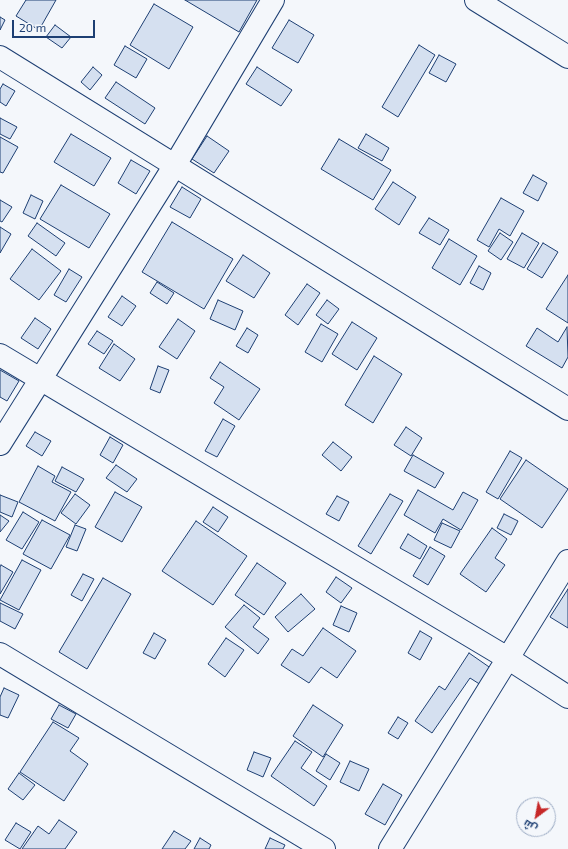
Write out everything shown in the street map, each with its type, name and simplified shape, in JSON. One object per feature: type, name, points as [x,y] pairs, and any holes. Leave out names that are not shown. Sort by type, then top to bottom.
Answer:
[{"type":"street","points":[[0,444],[175,165],[272,0]]},
{"type":"street","points":[[476,0],[568,57]]},
{"type":"street","points":[[0,57],[568,409]]},
{"type":"street","points":[[0,355],[509,659],[568,697]]},
{"type":"street","points":[[390,849],[509,659],[568,561]]},
{"type":"street","points":[[0,654],[324,849]]},
{"type":"building","points":[[26,0],[56,0],[39,30],[16,16]]},
{"type":"building","points":[[185,0],[257,0],[239,32]]},
{"type":"building","points":[[154,4],[193,27],[169,69],[130,45]]},
{"type":"building","points":[[0,17],[5,20],[0,30]]},
{"type":"building","points":[[289,20],[314,35],[298,63],[272,48]]},
{"type":"building","points":[[55,25],[71,37],[62,48],[46,37]]},
{"type":"building","points":[[419,45],[435,55],[398,117],[382,107]]},
{"type":"building","points":[[125,46],[147,59],[136,78],[114,65]]},
{"type":"building","points":[[439,55],[456,64],[446,82],[429,73]]},
{"type":"building","points":[[93,67],[102,75],[90,90],[81,82]]},
{"type":"building","points":[[257,67],[292,90],[281,106],[246,84]]},
{"type":"building","points":[[116,82],[155,108],[145,124],[105,98]]},
{"type":"building","points":[[3,84],[15,91],[6,106],[0,102],[0,89]]},
{"type":"building","points":[[0,118],[17,127],[10,139],[0,134]]},
{"type":"building","points":[[71,134],[111,158],[94,186],[54,162]]},
{"type":"building","points":[[366,134],[389,148],[382,161],[358,148]]},
{"type":"building","points":[[207,136],[229,151],[214,173],[192,159]]},
{"type":"building","points":[[0,137],[18,147],[3,173],[0,172]]},
{"type":"building","points":[[339,139],[391,170],[373,200],[321,169]]},
{"type":"building","points":[[131,160],[150,171],[136,194],[118,183]]},
{"type":"building","points":[[533,175],[547,183],[538,201],[523,193]]},
{"type":"building","points":[[393,182],[416,197],[399,225],[375,209]]},
{"type":"building","points":[[61,185],[110,214],[89,248],[40,219]]},
{"type":"building","points":[[182,187],[201,199],[190,218],[170,207]]},
{"type":"building","points":[[31,195],[43,201],[35,219],[23,213]]},
{"type":"building","points":[[501,198],[524,211],[510,236],[499,229],[489,247],[477,240]]},
{"type":"building","points":[[0,200],[12,207],[2,222],[0,221]]},
{"type":"building","points":[[429,218],[449,230],[440,245],[419,233]]},
{"type":"building","points":[[172,222],[233,259],[204,309],[142,272]]},
{"type":"building","points":[[37,223],[65,243],[56,256],[28,236]]},
{"type":"building","points":[[0,227],[11,234],[0,253]]},
{"type":"building","points":[[500,233],[513,242],[501,260],[488,251]]},
{"type":"building","points":[[522,233],[539,243],[524,268],[507,259]]},
{"type":"building","points":[[449,239],[477,256],[460,285],[432,268]]},
{"type":"building","points":[[543,243],[558,252],[542,278],[527,269]]},
{"type":"building","points":[[32,249],[61,271],[39,300],[10,279]]},
{"type":"building","points":[[243,255],[270,273],[254,298],[226,281]]},
{"type":"building","points":[[479,266],[491,273],[483,290],[470,283]]},
{"type":"building","points":[[69,269],[82,277],[66,302],[54,295]]},
{"type":"building","points":[[568,275],[568,323],[546,309]]},
{"type":"building","points":[[157,282],[174,293],[167,304],[150,293]]},
{"type":"building","points":[[307,284],[320,293],[298,325],[285,315]]},
{"type":"building","points":[[122,296],[136,306],[122,326],[108,317]]},
{"type":"building","points":[[218,300],[243,311],[235,330],[210,319]]},
{"type":"building","points":[[327,300],[339,309],[328,324],[316,315]]},
{"type":"building","points":[[35,318],[51,329],[38,349],[21,338]]},
{"type":"building","points":[[178,319],[195,331],[177,359],[159,347]]},
{"type":"building","points":[[352,322],[377,338],[357,370],[332,354]]},
{"type":"building","points":[[321,324],[338,334],[322,362],[305,352]]},
{"type":"building","points":[[567,327],[568,357],[562,368],[526,346],[537,328],[558,342]]},
{"type":"building","points":[[247,328],[258,335],[248,353],[236,346]]},
{"type":"building","points":[[97,331],[113,341],[104,354],[88,344]]},
{"type":"building","points":[[114,344],[135,359],[120,381],[99,368]]},
{"type":"building","points":[[374,356],[402,374],[373,423],[345,405]]},
{"type":"building","points":[[220,362],[260,389],[239,420],[214,403],[224,387],[210,378]]},
{"type":"building","points":[[158,366],[169,370],[160,393],[150,389]]},
{"type":"building","points":[[0,370],[19,381],[7,401],[0,397]]},
{"type":"building","points":[[223,419],[235,426],[217,457],[205,451]]},
{"type":"building","points":[[406,427],[422,438],[411,456],[394,445]]},
{"type":"building","points":[[35,432],[51,441],[42,456],[26,446]]},
{"type":"building","points":[[110,437],[123,445],[113,463],[100,455]]},
{"type":"building","points":[[333,442],[352,457],[341,471],[322,455]]},
{"type":"building","points":[[510,451],[522,458],[498,499],[486,492]]},
{"type":"building","points":[[413,455],[444,473],[435,488],[404,471]]},
{"type":"building","points":[[526,460],[568,489],[542,528],[500,499]]},
{"type":"building","points":[[116,465],[137,479],[127,492],[106,478]]},
{"type":"building","points":[[38,466],[55,476],[52,482],[71,492],[55,521],[19,502]]},
{"type":"building","points":[[62,467],[84,479],[76,492],[55,481]]},
{"type":"building","points":[[418,490],[453,510],[463,492],[478,500],[461,530],[443,519],[435,533],[404,515]]},
{"type":"building","points":[[115,492],[142,507],[122,542],[95,527]]},
{"type":"building","points":[[75,494],[90,505],[76,524],[61,513]]},
{"type":"building","points":[[390,494],[403,501],[371,554],[358,546]]},
{"type":"building","points":[[0,495],[18,502],[12,517],[0,512]]},
{"type":"building","points":[[337,496],[349,502],[339,521],[326,514]]},
{"type":"building","points":[[213,507],[228,517],[218,532],[203,522]]},
{"type":"building","points":[[23,512],[39,522],[22,549],[6,540]]},
{"type":"building","points":[[504,514],[518,521],[511,535],[497,528]]},
{"type":"building","points":[[0,515],[9,521],[0,532]]},
{"type":"building","points":[[42,520],[70,535],[51,569],[23,554]]},
{"type":"building","points":[[196,521],[247,556],[213,605],[162,571]]},
{"type":"building","points":[[442,523],[460,531],[451,548],[434,540]]},
{"type":"building","points":[[75,525],[86,529],[77,551],[66,547]]},
{"type":"building","points":[[492,528],[507,539],[495,558],[505,565],[486,592],[460,574]]},
{"type":"building","points":[[408,534],[427,546],[420,559],[400,548]]},
{"type":"building","points":[[430,547],[445,556],[428,585],[413,576]]},
{"type":"building","points":[[22,560],[41,570],[19,610],[0,600]]},
{"type":"building","points":[[257,563],[286,583],[264,615],[235,595]]},
{"type":"building","points":[[1,565],[13,572],[0,594],[0,567]]},
{"type":"building","points":[[83,574],[94,579],[82,601],[71,595]]},
{"type":"building","points":[[336,577],[352,588],[341,603],[326,592]]},
{"type":"building","points":[[103,578],[131,594],[87,669],[59,652]]},
{"type":"building","points":[[568,589],[568,628],[550,617]]},
{"type":"building","points":[[301,594],[315,609],[288,632],[275,617]]},
{"type":"building","points":[[0,603],[23,614],[15,629],[0,621]]},
{"type":"building","points":[[244,605],[260,618],[253,627],[269,639],[258,654],[225,627]]},
{"type":"building","points":[[341,606],[357,613],[349,632],[333,625]]},
{"type":"building","points":[[323,628],[356,651],[337,678],[321,667],[309,683],[281,665],[292,649],[303,656]]},
{"type":"building","points":[[420,631],[432,638],[420,660],[408,653]]},
{"type":"building","points":[[154,633],[166,640],[155,659],[143,653]]},
{"type":"building","points":[[226,638],[244,650],[225,677],[208,664]]},
{"type":"building","points":[[469,653],[492,669],[481,685],[470,678],[432,733],[415,721],[439,686],[445,690]]},
{"type":"building","points":[[4,688],[19,695],[8,718],[0,715],[0,697]]},
{"type":"building","points":[[59,705],[76,714],[68,728],[51,719]]},
{"type":"building","points":[[313,705],[343,725],[323,757],[293,736]]},
{"type":"building","points":[[398,717],[408,723],[398,739],[388,733]]},
{"type":"building","points":[[53,722],[79,738],[70,751],[88,764],[64,801],[20,772]]},
{"type":"building","points":[[295,741],[312,752],[301,768],[327,786],[314,806],[271,776]]},
{"type":"building","points":[[254,752],[271,758],[263,777],[247,770]]},
{"type":"building","points":[[326,754],[340,763],[330,780],[316,771]]},
{"type":"building","points":[[350,761],[369,769],[359,791],[340,782]]},
{"type":"building","points":[[19,773],[35,785],[23,800],[8,789]]},
{"type":"building","points":[[383,784],[402,795],[385,825],[365,814]]},
{"type":"building","points":[[59,820],[77,832],[65,849],[22,849],[38,826],[49,834]]},
{"type":"building","points":[[16,823],[31,832],[20,849],[5,840]]},
{"type":"building","points":[[174,831],[191,841],[185,849],[162,849]]},
{"type":"building","points":[[200,838],[211,845],[209,849],[194,849]]},
{"type":"building","points":[[270,838],[285,845],[283,849],[265,849]]}]
